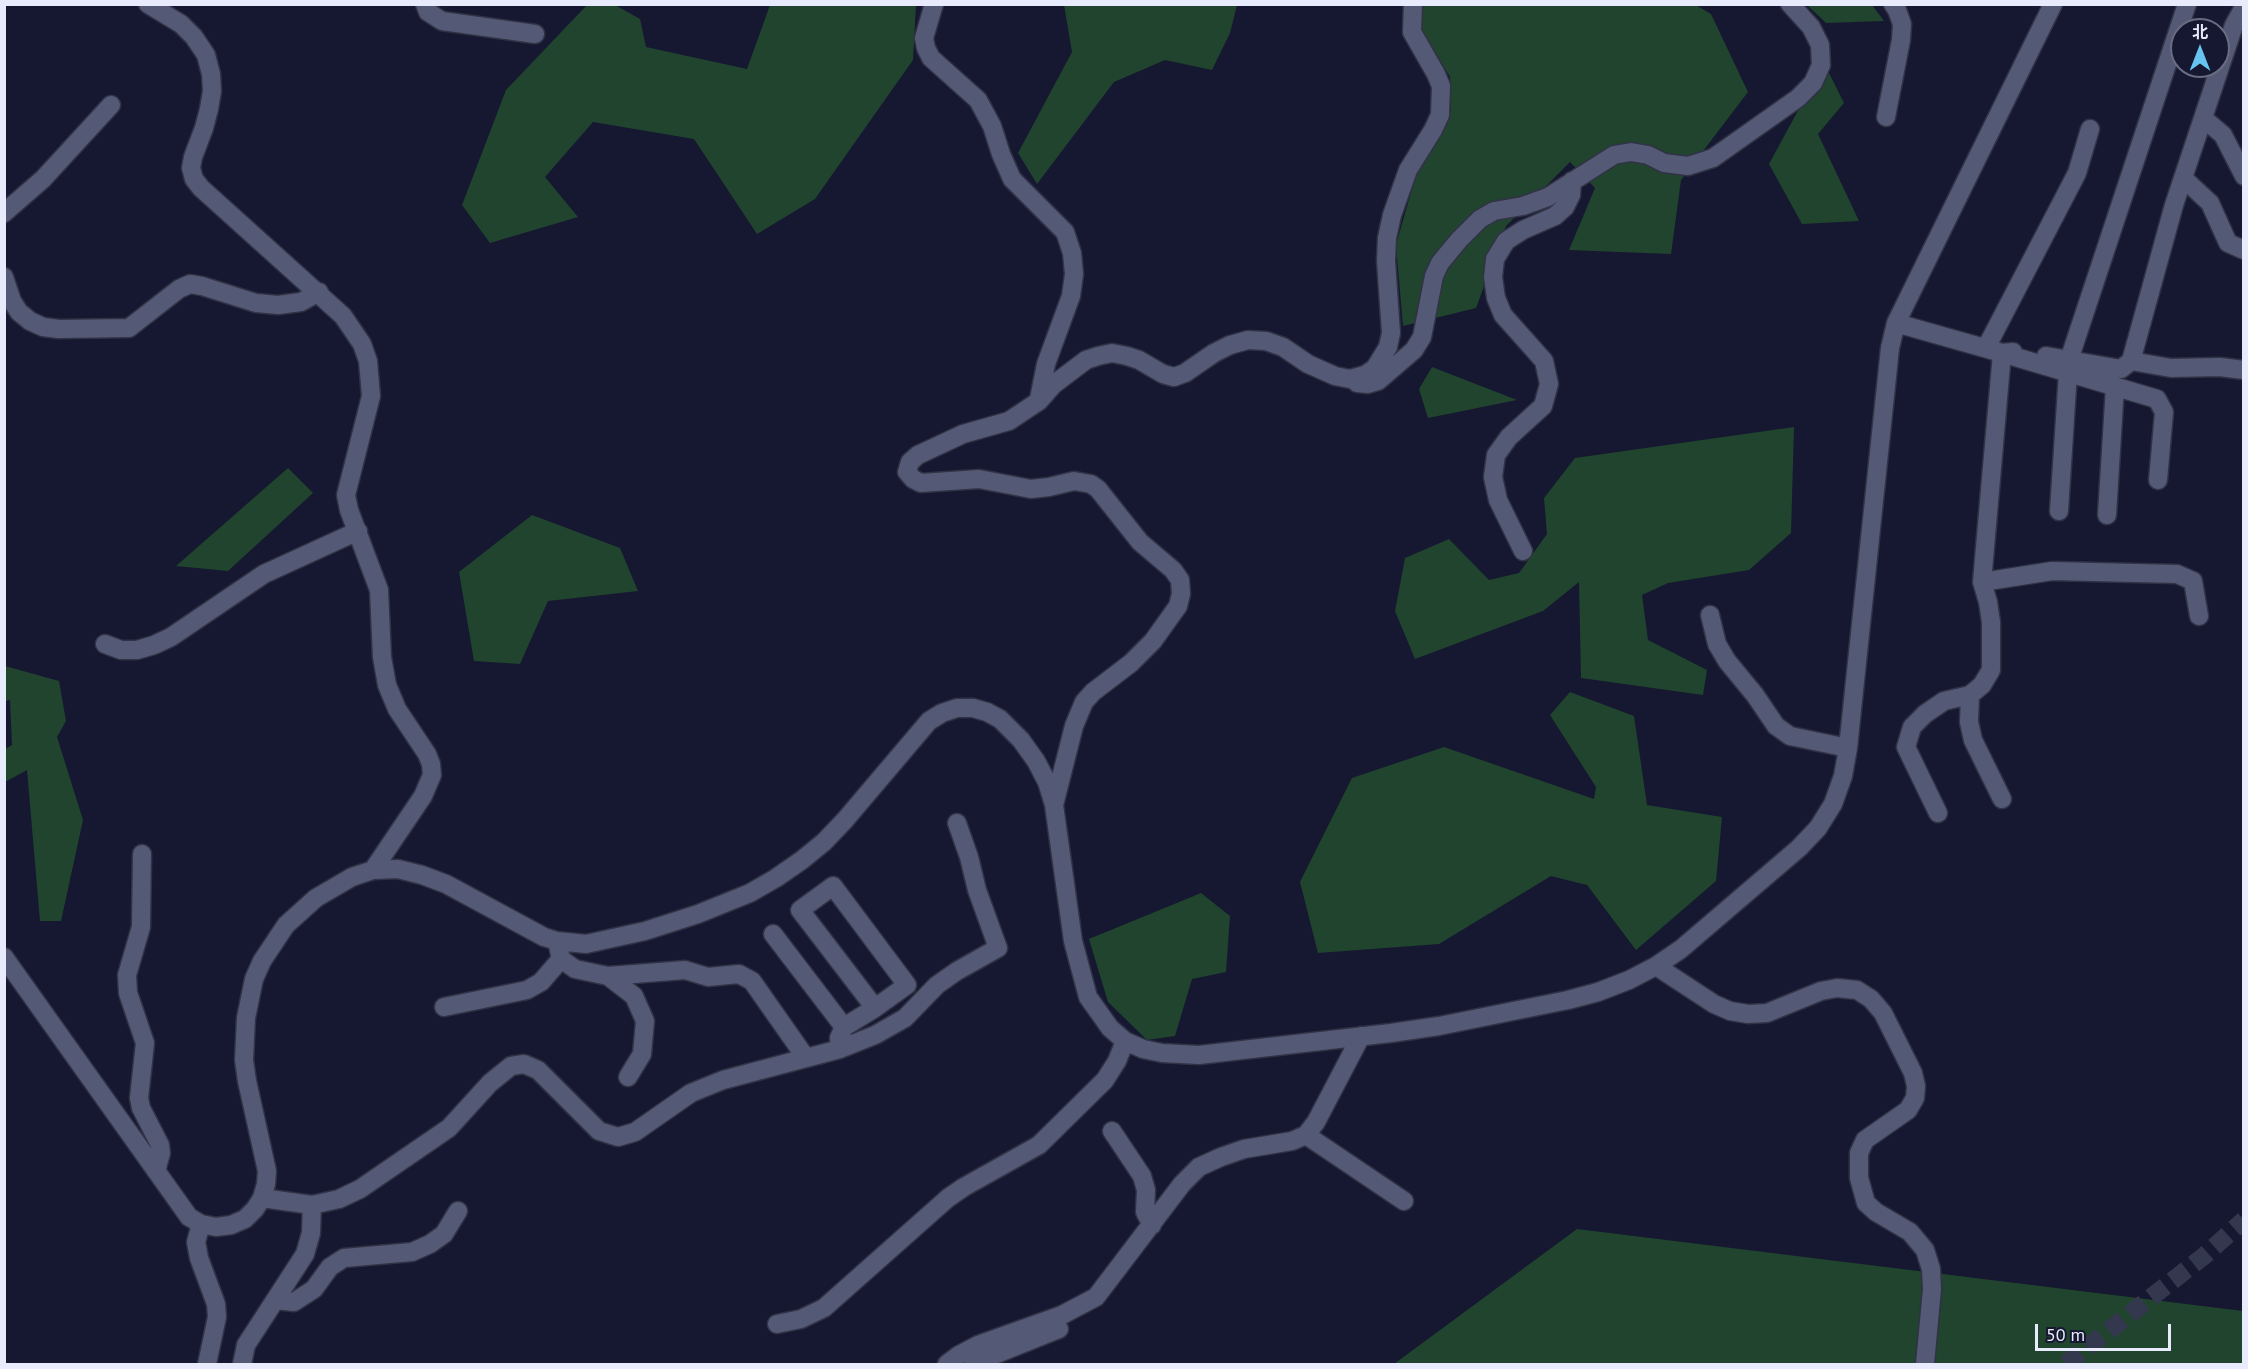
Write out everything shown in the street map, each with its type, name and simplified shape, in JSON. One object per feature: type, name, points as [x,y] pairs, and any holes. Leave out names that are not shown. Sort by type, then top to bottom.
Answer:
[{"type":"street","points":[[148,4],[181,24],[194,37],[206,55],[211,74],[212,91],[209,109],[191,168],[194,179],[201,188],[343,315],[353,329],[368,361],[371,379],[369,405],[346,495],[349,510],[379,590],[382,657],[387,685],[397,709],[427,753],[432,775],[423,796],[373,870]]},
{"type":"street","points":[[425,4],[428,12],[442,21],[535,34]]},
{"type":"street","points":[[934,4],[924,38],[931,58],[978,100],[992,126],[1012,179],[1065,232],[1072,253],[1074,274],[1071,296],[1046,364],[1039,401]]},
{"type":"street","points":[[1350,379],[1365,375],[1375,368],[1388,346],[1391,333],[1386,261],[1387,238],[1392,215],[1408,170],[1440,115],[1441,86],[1412,32],[1413,4]]},
{"type":"street","points":[[1054,805],[1074,726],[1084,702],[1092,692],[1131,663],[1172,617],[1181,594],[1180,580],[1173,570],[1140,542],[1098,489],[1091,484],[1074,481],[1031,489],[979,479],[921,483],[907,472],[910,462],[918,455],[963,434],[1009,421],[1039,401],[1053,385],[1086,360],[1112,353],[1139,360],[1163,374],[1174,377],[1185,373],[1230,345],[1248,340],[1266,341],[1283,347],[1308,364],[1335,376],[1350,379],[1358,384],[1378,381],[1387,376],[1414,350],[1422,336],[1434,276],[1440,263],[1480,219],[1494,211],[1548,197],[1614,155],[1631,152],[1648,155],[1664,163],[1689,166],[1713,158],[1798,98],[1813,83],[1821,66],[1820,45],[1811,27],[1790,4]]},
{"type":"street","points":[[1886,117],[1902,24],[1898,10],[1893,4]]},
{"type":"street","points":[[444,1007],[527,990],[541,982],[559,950],[645,932],[729,901],[776,878],[824,842],[929,721],[957,708],[973,708],[987,712],[1012,729],[1036,760],[1047,782],[1054,805],[1067,904],[1088,997],[1110,1029],[1125,1041],[1143,1049],[1162,1053],[1199,1055],[1438,1026],[1568,1000],[1609,988],[1656,966],[1681,949],[1799,848],[1818,828],[1833,804],[1843,776],[1848,748],[1890,348],[1896,323],[2053,4]]},
{"type":"street","points":[[2059,511],[2069,366],[2187,4]]},
{"type":"street","points":[[2069,366],[2121,369],[2131,361],[2183,178],[2234,25],[2244,7]]},
{"type":"street","points":[[4,213],[43,179],[111,105]]},
{"type":"street","points":[[2203,118],[2223,135],[2244,176]]},
{"type":"street","points":[[1938,813],[1906,747],[1912,727],[1925,714],[1944,701],[1970,695],[1982,685],[1991,670],[1991,622],[1982,582],[1994,350],[2077,172],[2090,129]]},
{"type":"street","points":[[2183,178],[2210,203],[2228,243],[2244,250]]},
{"type":"street","points":[[1523,551],[1498,500],[1493,477],[1496,455],[1509,437],[1543,406],[1549,384],[1544,362],[1503,315],[1496,298],[1493,278],[1495,259],[1506,241],[1523,230],[1555,216],[1565,207],[1571,195],[1572,181]]},
{"type":"street","points":[[4,277],[12,301],[19,312],[43,327],[59,329],[129,328],[179,289],[190,285],[202,286],[256,303],[278,305],[301,302],[319,292]]},
{"type":"street","points":[[1896,323],[1994,350],[2026,352],[2069,366],[2115,386],[2157,399],[2164,412],[2158,480]]},
{"type":"street","points":[[2131,361],[2171,368],[2220,367],[2244,370]]},
{"type":"street","points":[[2107,515],[2115,386]]},
{"type":"street","points":[[105,644],[121,650],[137,650],[154,645],[171,637],[264,574],[358,531]]},
{"type":"street","points":[[1982,582],[2052,571],[2177,574],[2193,581],[2199,616]]},
{"type":"street","points":[[1710,615],[1717,644],[1726,661],[1755,694],[1776,726],[1790,736],[1848,748]]},
{"type":"street","points":[[1970,695],[1969,722],[1972,740],[2002,799]]},
{"type":"street","points":[[262,1198],[312,1205],[339,1198],[381,1177],[449,1128],[490,1083],[511,1066],[524,1064],[538,1070],[599,1131],[618,1137],[635,1132],[691,1093],[723,1080],[840,1049],[875,1035],[904,1018],[937,985],[998,948],[977,890],[957,823]]},
{"type":"street","points":[[142,854],[141,927],[127,975],[128,993],[145,1043],[139,1098],[141,1108],[160,1145],[161,1153],[156,1171]]},
{"type":"street","points":[[4,957],[189,1217],[201,1224],[216,1227],[231,1225],[245,1219],[262,1198],[266,1184],[267,1171],[244,1059],[246,1018],[254,979],[273,942],[300,911],[333,887],[373,870],[398,869],[446,884],[544,937],[575,969],[608,976],[685,970],[708,977],[739,974],[752,981],[806,1058]]},
{"type":"street","points":[[840,1049],[839,1038],[844,1027],[875,1008],[907,985],[833,886],[800,910],[875,1008]]},
{"type":"street","points":[[773,934],[844,1027]]},
{"type":"street","points":[[1656,966],[1714,1004],[1731,1011],[1748,1014],[1767,1013],[1821,991],[1837,988],[1857,990],[1871,999],[1882,1013],[1913,1073],[1916,1086],[1915,1098],[1908,1110],[1865,1140],[1859,1153],[1859,1178],[1866,1203],[1876,1212],[1910,1232],[1924,1250],[1931,1269],[1932,1289],[1925,1365]]},
{"type":"street","points":[[608,976],[634,996],[645,1021],[642,1054],[628,1077]]},
{"type":"street","points":[[947,1365],[959,1355],[978,1345],[1074,1310],[1096,1297],[1182,1184],[1199,1167],[1221,1156],[1244,1149],[1292,1141],[1306,1135],[1316,1122],[1360,1036]]},
{"type":"street","points":[[777,1323],[801,1319],[824,1308],[844,1293],[948,1198],[1039,1145],[1105,1080],[1117,1061],[1125,1041]]},
{"type":"street","points":[[1112,1131],[1142,1176],[1146,1190],[1145,1212],[1152,1225]]},
{"type":"street","points":[[1306,1135],[1404,1201]]},
{"type":"street","points":[[242,1365],[246,1345],[305,1254],[311,1233],[312,1205]]},
{"type":"street","points":[[276,1300],[294,1302],[314,1289],[330,1267],[344,1258],[412,1252],[430,1244],[444,1234],[458,1211]]},
{"type":"street","points":[[201,1224],[196,1242],[199,1258],[216,1304],[217,1317],[207,1365]]},
{"type":"street","points":[[974,1363],[1088,1316],[1103,1304],[1105,1287]]},
{"type":"green space","points":[[1694,4],[1711,14],[1748,92],[1681,180],[1671,254],[1569,250],[1595,188],[1570,162],[1506,226],[1476,308],[1403,326],[1396,245],[1416,175],[1451,110],[1450,77],[1419,25],[1421,5]]},
{"type":"green space","points":[[587,5],[615,5],[640,19],[646,47],[747,69],[770,5],[916,5],[913,60],[815,199],[757,234],[694,139],[593,122],[545,177],[578,217],[490,243],[462,205],[506,90]]},
{"type":"green space","points":[[1064,5],[1237,5],[1230,33],[1212,70],[1165,60],[1114,82],[1037,184],[1018,153],[1072,52]]},
{"type":"green space","points":[[1807,5],[1872,5],[1884,21],[1826,23]]},
{"type":"green space","points":[[1829,73],[1844,103],[1818,134],[1859,221],[1802,224],[1769,164],[1801,105]]},
{"type":"green space","points":[[1432,367],[1517,400],[1428,418],[1419,389]]},
{"type":"green space","points":[[1794,427],[1791,533],[1749,570],[1668,583],[1642,595],[1648,640],[1707,670],[1703,695],[1581,678],[1579,582],[1543,611],[1415,659],[1395,611],[1405,558],[1449,539],[1489,580],[1519,573],[1547,534],[1544,498],[1575,458]]},
{"type":"green space","points":[[288,468],[313,493],[228,571],[176,566]]},
{"type":"green space","points":[[532,515],[620,548],[638,591],[548,601],[520,664],[474,661],[459,572]]},
{"type":"green space","points":[[5,666],[59,681],[66,721],[57,737],[83,820],[61,921],[40,921],[27,770],[5,782],[5,749],[12,745],[10,700],[5,701]]},
{"type":"green space","points":[[1570,692],[1634,716],[1647,805],[1722,817],[1716,881],[1636,950],[1587,885],[1551,876],[1439,944],[1318,953],[1300,882],[1352,778],[1444,747],[1594,799],[1596,787],[1550,715]]},
{"type":"green space","points":[[1201,893],[1230,916],[1226,972],[1192,979],[1175,1036],[1147,1040],[1108,1002],[1089,939]]},
{"type":"green space","points":[[1577,1229],[2243,1311],[2243,1364],[1394,1364]]},
{"type":"tunnel","points":[[2066,1364],[2204,1256],[2244,1220]]}]
